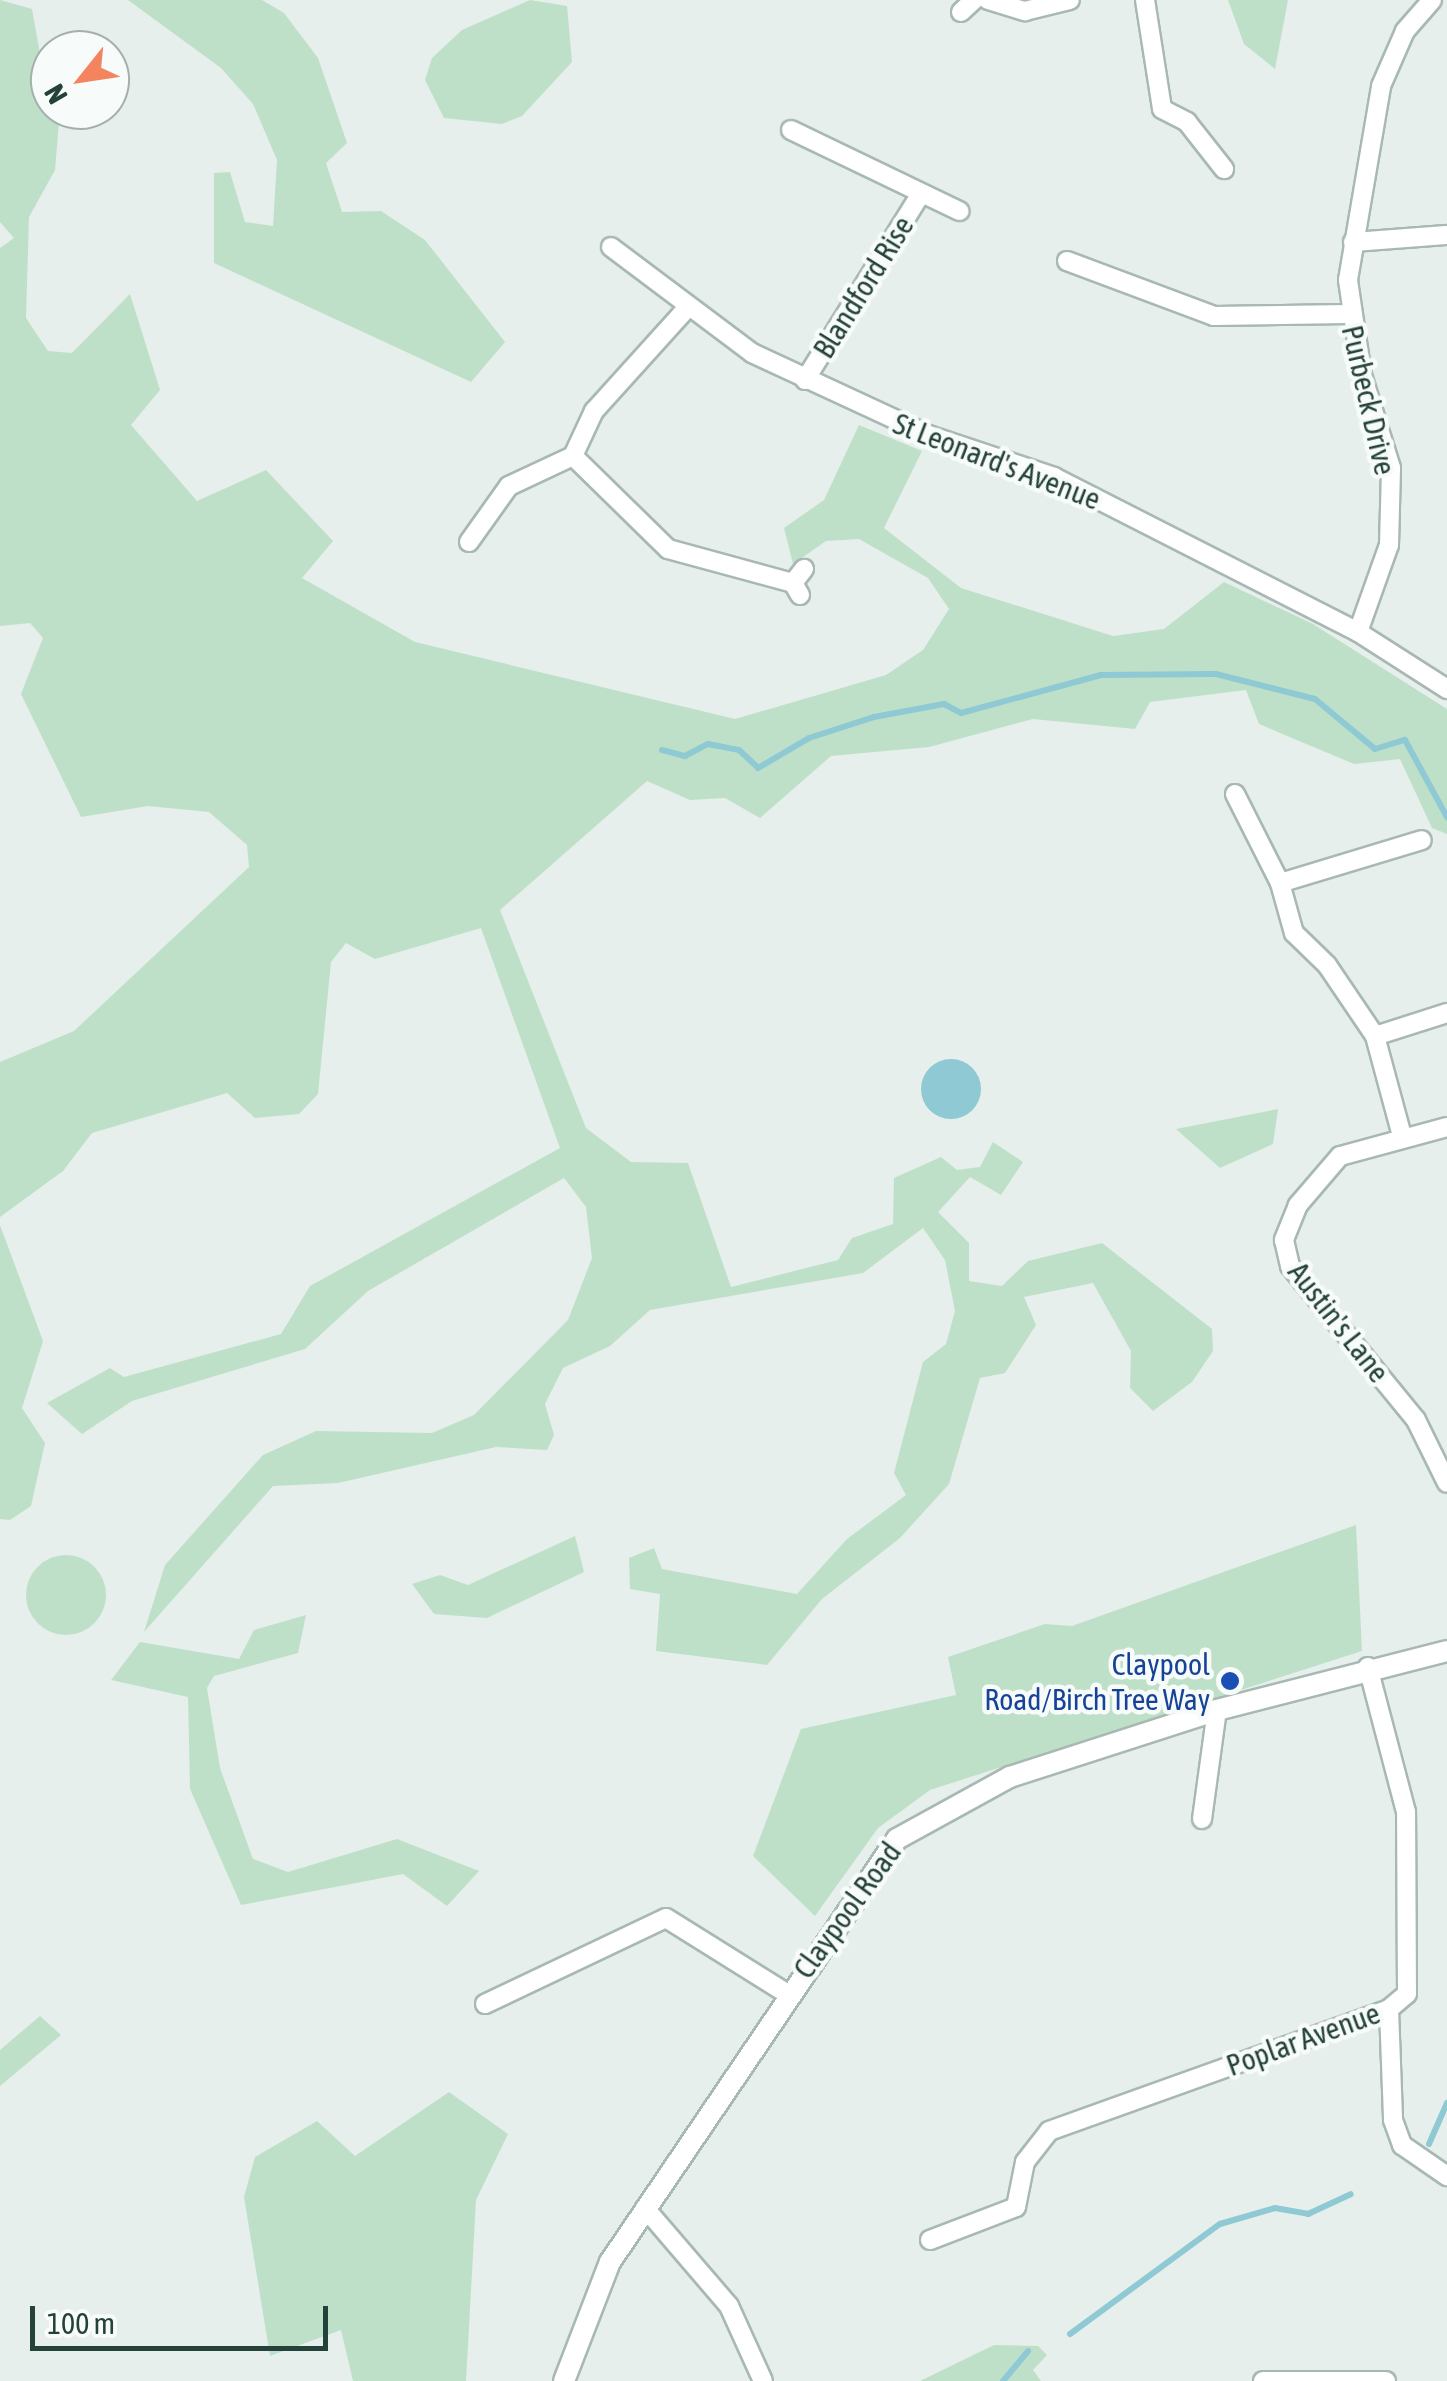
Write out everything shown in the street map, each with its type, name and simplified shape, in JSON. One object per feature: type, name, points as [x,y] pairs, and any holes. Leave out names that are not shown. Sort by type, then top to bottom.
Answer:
[{"type":"street","points":[[988,0],[1025,11],[1070,0]]},
{"type":"street","points":[[1145,0],[1162,109],[1187,122],[1224,169]]},
{"type":"street","name":"Purbeck Drive","points":[[1358,632],[1389,544],[1391,468],[1348,314],[1353,242],[1381,86],[1432,0]]},
{"type":"street","name":"Blandford Rise","points":[[791,130],[958,211]]},
{"type":"street","name":"Blandford Rise","points":[[805,380],[921,194]]},
{"type":"street","points":[[1353,242],[1447,236]]},
{"type":"street","name":"St Leonard's Avenue","points":[[611,246],[687,308],[805,380],[1054,477],[1358,632],[1447,690]]},
{"type":"street","points":[[1068,261],[1214,316],[1348,314]]},
{"type":"street","points":[[467,545],[509,486],[573,456],[594,411],[687,308]]},
{"type":"street","points":[[573,456],[668,548],[799,582]]},
{"type":"street","points":[[1235,794],[1280,882],[1294,933],[1328,964],[1374,1036],[1402,1136]]},
{"type":"street","points":[[1232,829],[1250,820]]},
{"type":"street","points":[[1280,882],[1422,840]]},
{"type":"street","points":[[1374,1036],[1447,1013]]},
{"type":"street","name":"Austin's Lane","points":[[1447,1127],[1402,1136],[1340,1156],[1298,1206],[1284,1240],[1290,1266],[1416,1420],[1447,1483]]},
{"type":"street","name":"Claypool Road","points":[[564,2381],[586,2310],[644,2208],[879,1860],[927,1814],[1217,1710],[1368,1668],[1447,1651]]},
{"type":"street","name":"Poplar Avenue","points":[[930,2240],[1016,2208],[1024,2162],[1049,2131],[1389,2009],[1413,1975],[1410,1870],[1406,1812],[1368,1668]]},
{"type":"street","points":[[1202,1819],[1217,1710]]},
{"type":"street","points":[[485,2004],[666,1918],[786,1993]]},
{"type":"street","points":[[1389,2009],[1393,2120],[1402,2145],[1447,2176]]},
{"type":"street","points":[[644,2208],[729,2306],[763,2381]]},
{"type":"street","points":[[1263,2381],[1386,2381]]},
{"type":"green space","points":[[0,0],[32,9],[36,30],[30,30],[30,130],[58,130],[55,170],[29,217],[26,318],[48,351],[72,353],[130,294],[160,390],[131,425],[197,501],[266,470],[333,541],[302,578],[415,642],[735,719],[886,675],[923,650],[949,609],[928,578],[859,539],[826,541],[793,564],[784,528],[824,500],[859,425],[922,451],[884,528],[961,588],[1113,636],[1164,629],[1224,582],[1313,624],[1447,709],[1447,834],[1432,828],[1400,759],[1354,764],[1259,724],[1246,690],[1150,702],[1135,729],[1033,719],[929,747],[831,756],[760,818],[725,798],[690,800],[647,781],[500,910],[586,1128],[631,1162],[688,1163],[731,1287],[838,1260],[852,1238],[893,1224],[894,1178],[941,1157],[957,1170],[980,1167],[993,1142],[1023,1162],[1001,1195],[970,1177],[938,1212],[969,1243],[969,1281],[1002,1286],[1028,1261],[1102,1243],[1212,1329],[1213,1351],[1192,1382],[1153,1411],[1130,1388],[1131,1351],[1093,1283],[1024,1297],[1036,1325],[1005,1373],[980,1378],[949,1484],[900,1538],[822,1599],[767,1665],[656,1651],[660,1594],[630,1589],[629,1558],[654,1548],[662,1569],[797,1594],[847,1539],[906,1495],[894,1473],[923,1362],[946,1344],[955,1311],[945,1260],[923,1228],[863,1273],[650,1310],[610,1346],[563,1368],[545,1404],[554,1435],[547,1450],[496,1447],[338,1483],[273,1486],[144,1632],[165,1565],[263,1455],[316,1431],[432,1433],[474,1415],[568,1320],[592,1258],[586,1207],[564,1178],[368,1291],[305,1349],[132,1401],[82,1434],[47,1403],[110,1368],[124,1377],[281,1334],[310,1286],[560,1148],[481,928],[375,959],[346,943],[331,962],[318,1094],[299,1114],[255,1118],[227,1093],[92,1133],[63,1171],[0,1217],[0,1062],[74,1031],[249,867],[247,845],[209,812],[148,806],[81,817],[21,694],[43,638],[30,623],[0,626],[0,248],[14,238],[0,222]]},
{"type":"green space","points":[[128,0],[262,0],[284,13],[318,58],[347,143],[326,163],[342,212],[381,211],[425,240],[505,342],[471,382],[214,263],[214,173],[230,172],[245,222],[273,226],[277,160],[253,104],[221,68]]},
{"type":"green space","points":[[530,0],[567,6],[572,62],[522,116],[502,124],[444,118],[425,80],[432,58],[462,30]]},
{"type":"green space","points":[[1228,0],[1288,0],[1275,69],[1244,44]]},
{"type":"green space","points":[[1278,1109],[1273,1144],[1220,1168],[1176,1129]]},
{"type":"green space","points":[[0,1225],[43,1341],[22,1408],[45,1443],[31,1506],[10,1520],[0,1519]]},
{"type":"green space","points":[[1356,1525],[1362,1651],[930,1790],[878,1828],[815,1916],[753,1856],[801,1729],[956,1695],[948,1657],[1045,1624],[1072,1626]]},
{"type":"green space","points":[[575,1536],[584,1572],[487,1618],[434,1614],[412,1584],[440,1575],[468,1585]]},
{"type":"green space","points":[[66,1555],[81,1558],[94,1567],[103,1580],[103,1610],[94,1623],[81,1632],[66,1635],[51,1632],[38,1623],[29,1610],[26,1595],[29,1580],[38,1567],[51,1558]]},
{"type":"green space","points":[[306,1615],[298,1653],[214,1676],[207,1688],[220,1768],[253,1859],[288,1872],[397,1839],[479,1871],[447,1906],[403,1874],[241,1905],[190,1789],[188,1697],[111,1680],[140,1642],[239,1659],[254,1630]]},
{"type":"green space","points":[[40,2016],[61,2035],[0,2086],[0,2050]]},
{"type":"green space","points":[[449,2092],[508,2134],[476,2200],[466,2381],[353,2381],[341,2330],[270,2356],[244,2197],[255,2157],[317,2121],[355,2156]]},
{"type":"green space","points":[[994,2345],[1038,2346],[1047,2355],[1033,2370],[1041,2381],[920,2381]]},
{"type":"water","points":[[951,1059],[972,1068],[981,1089],[972,1110],[951,1119],[930,1110],[921,1089],[930,1068]]},
{"type":"waterway","points":[[662,750],[685,756],[708,744],[739,750],[758,768],[809,738],[874,717],[944,704],[961,713],[1101,675],[1216,674],[1315,699],[1375,749],[1405,740],[1447,817]]},
{"type":"waterway","points":[[1429,2144],[1447,2103]]},
{"type":"waterway","points":[[1070,2334],[1220,2224],[1275,2208],[1308,2214],[1351,2194]]},
{"type":"waterway","points":[[1003,2381],[1028,2351]]},
{"type":"place","name":"Claypool Road/Birch Tree Way","points":[[1230,1681]]}]
